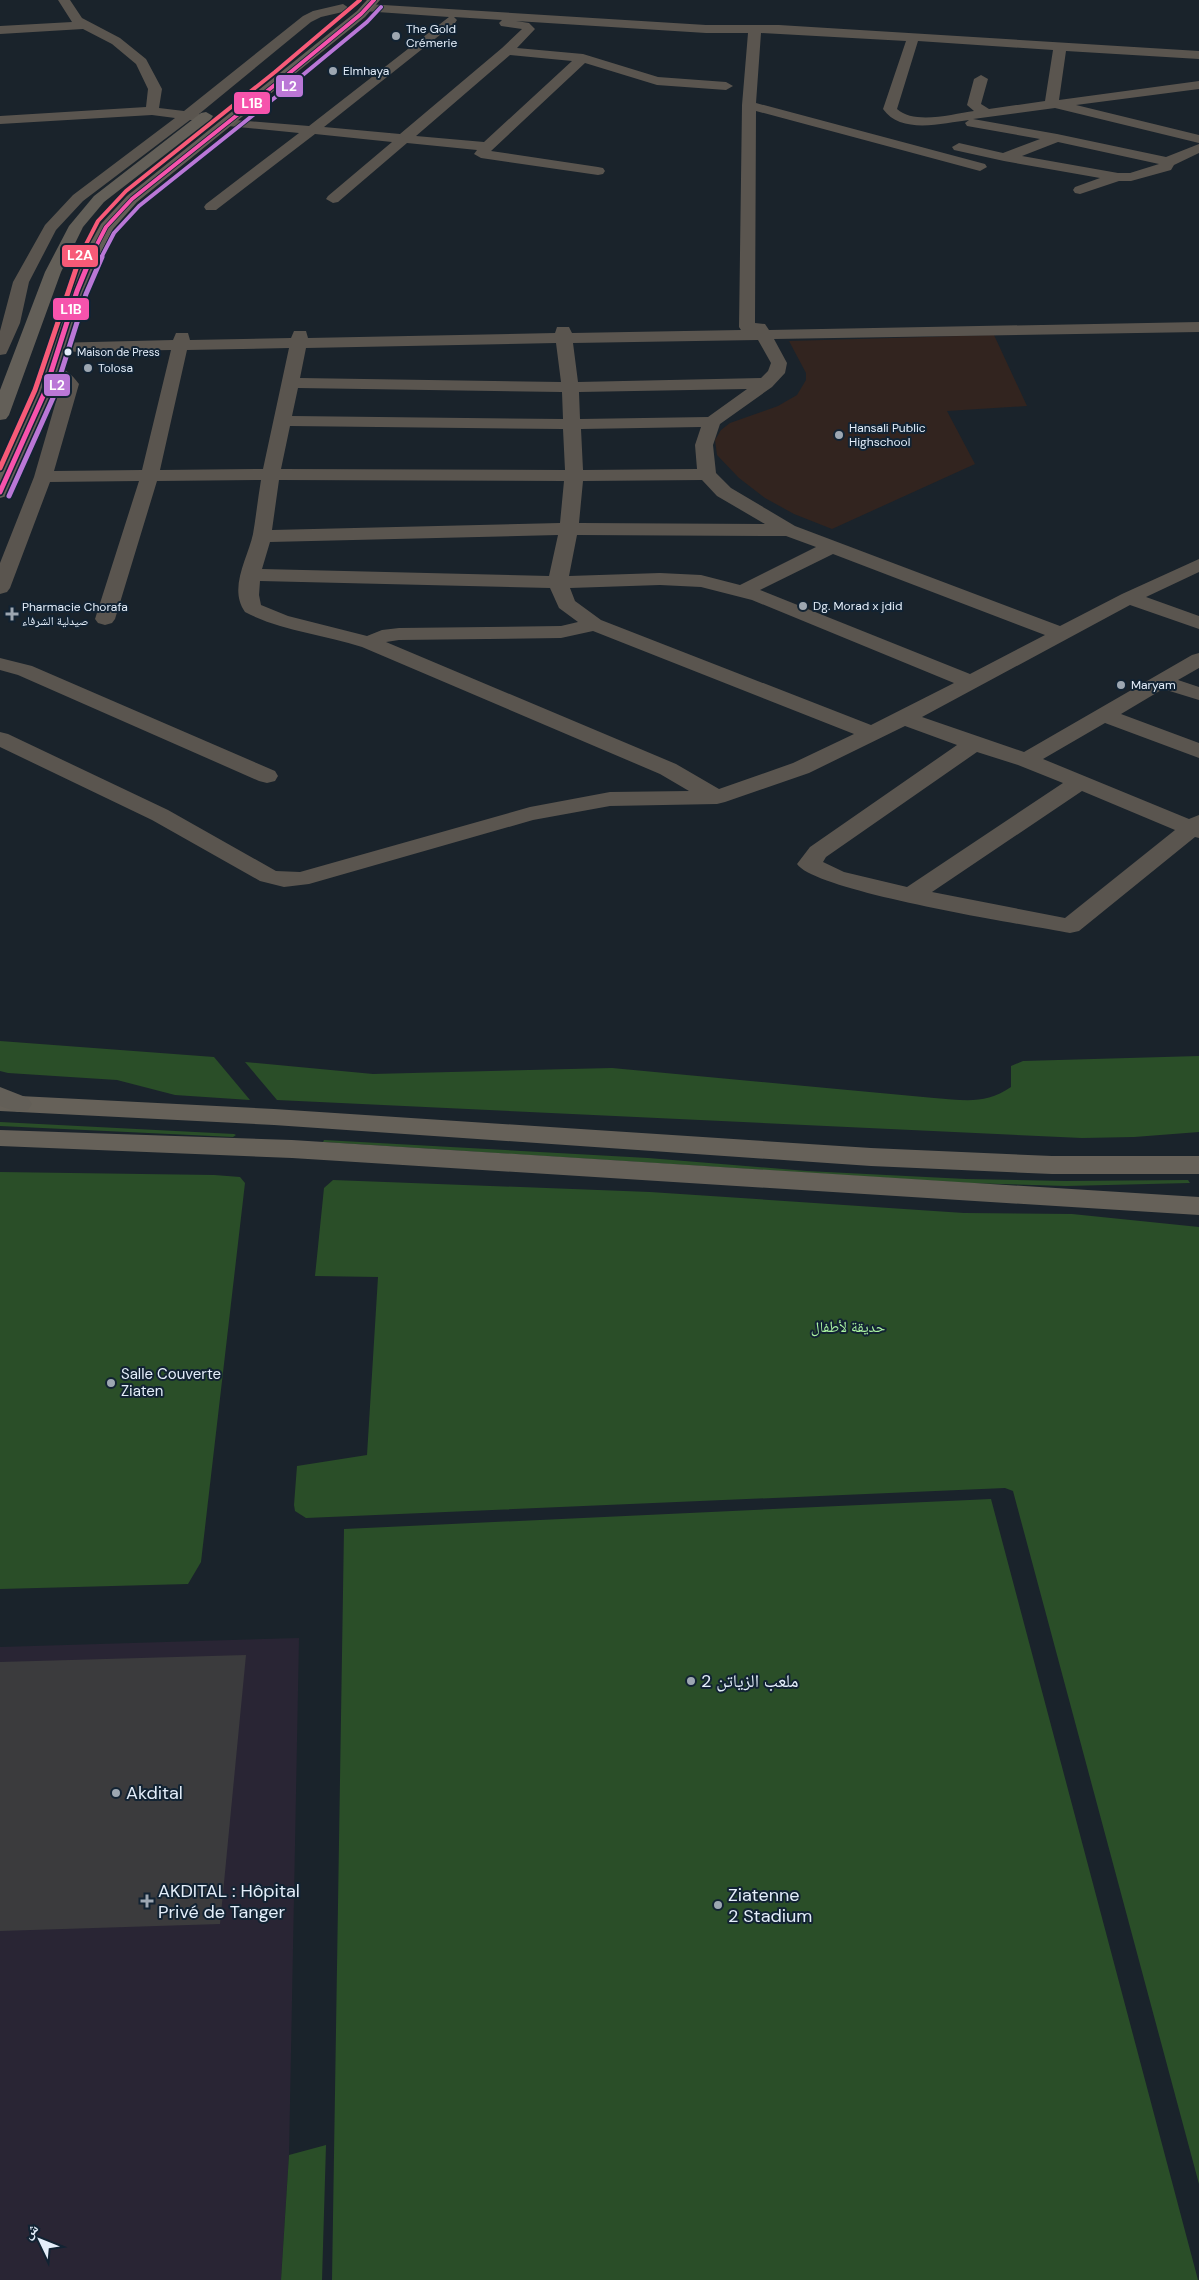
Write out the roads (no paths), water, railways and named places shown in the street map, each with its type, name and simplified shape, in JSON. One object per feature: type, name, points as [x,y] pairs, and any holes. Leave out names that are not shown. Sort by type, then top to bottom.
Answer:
[{"type":"main road","points":[[0,415],[50,280],[70,233],[82,215],[98,200],[348,4]]},
{"type":"main road","points":[[0,492],[44,394],[60,342],[91,256],[106,227],[132,199],[367,7]]},
{"type":"street","points":[[64,0],[71,13],[84,24],[116,41],[141,62],[156,89],[152,112]]},
{"type":"street","points":[[317,1],[348,4]]},
{"type":"street","points":[[0,350],[12,323],[14,283],[45,234],[78,198],[310,17],[348,4]]},
{"type":"street","points":[[333,199],[528,32],[528,27],[519,24],[451,20],[367,7]]},
{"type":"street","points":[[367,7],[706,29],[755,29],[1199,55]]},
{"type":"street","points":[[211,207],[451,20]]},
{"type":"street","points":[[0,30],[84,24]]},
{"type":"street","points":[[755,29],[749,105],[756,329],[780,364],[776,373],[766,383],[712,422],[704,445],[706,474],[724,492],[788,530],[1062,634]]},
{"type":"street","points":[[913,38],[890,112],[905,118],[927,120],[1199,85]]},
{"type":"street","points":[[1054,104],[1052,101],[1060,47]]},
{"type":"street","points":[[507,51],[583,58],[644,78],[726,86]]},
{"type":"street","points":[[583,58],[481,154],[598,171]]},
{"type":"street","points":[[981,79],[974,105],[986,113]]},
{"type":"street","points":[[1054,104],[1199,139]]},
{"type":"street","points":[[749,105],[980,167]]},
{"type":"street","points":[[0,120],[152,112],[205,117]]},
{"type":"street","points":[[1004,157],[1057,138],[1105,116]]},
{"type":"street","points":[[228,122],[487,147]]},
{"type":"street","points":[[968,122],[1057,138],[1168,162],[1199,148]]},
{"type":"street","points":[[909,134],[983,154],[1118,177],[1131,177],[1166,167],[1168,162]]},
{"type":"street","points":[[1080,190],[1118,177]]},
{"type":"street","points":[[14,283],[50,280]]},
{"type":"street","points":[[60,342],[563,334],[1199,320]]},
{"type":"street","points":[[756,329],[1199,327]]},
{"type":"street","points":[[563,334],[570,387],[574,476],[569,529],[558,582],[566,604],[594,624],[871,733]]},
{"type":"street","points":[[299,339],[271,474],[262,536],[250,575],[249,595],[252,608],[270,618],[289,624],[331,631],[369,642],[668,769],[716,797]]},
{"type":"street","points":[[105,619],[150,475],[181,341]]},
{"type":"street","points":[[0,588],[43,477],[70,384],[64,376],[51,370]]},
{"type":"street","points":[[290,383],[570,387],[766,383]]},
{"type":"street","points":[[282,421],[571,424],[712,422]]},
{"type":"street","points":[[43,477],[271,474],[574,476],[706,474]]},
{"type":"street","points":[[262,536],[569,529],[788,530]]},
{"type":"street","points":[[745,590],[832,547]]},
{"type":"street","points":[[0,739],[160,815],[268,876],[284,880],[301,879],[530,814],[610,799],[716,797],[801,768],[904,718],[1129,598],[1199,566]]},
{"type":"street","points":[[250,575],[558,582],[701,581],[745,590],[971,682]]},
{"type":"street","points":[[1129,598],[1199,623]]},
{"type":"street","points":[[369,642],[382,636],[399,634],[561,632],[576,630],[594,624]]},
{"type":"street","points":[[1026,760],[1163,682],[1199,659]]},
{"type":"street","points":[[0,664],[24,670],[267,776]]},
{"type":"street","points":[[1163,682],[1199,694]]},
{"type":"street","points":[[1105,715],[1199,751]]},
{"type":"street","points":[[904,718],[974,744],[1026,760],[1197,827]]},
{"type":"street","points":[[974,744],[818,852],[809,864],[836,877],[910,895],[1070,926],[1197,827]]},
{"type":"street","points":[[910,895],[1080,782]]},
{"type":"street","points":[[6,1101],[871,1157],[1052,1164],[1199,1165]]},
{"type":"street","points":[[0,1138],[292,1149],[1199,1206]]},
{"type":"place","name":"The Gold Crémerie","points":[[396,36]]},
{"type":"place","name":"Elmhaya","points":[[333,71]]},
{"type":"place","name":"Maison de Press","points":[[68,352]]},
{"type":"place","name":"Tolosa","points":[[88,368]]},
{"type":"place","name":"Hansali Public Highschool","points":[[839,435]]},
{"type":"place","name":"Dg. Morad x jdid","points":[[803,606]]},
{"type":"place","name":"Pharmacie Chorafa صيدلية الشرفاء","points":[[12,614]]},
{"type":"place","name":"Maryam","points":[[1121,685]]},
{"type":"place","name":"Salle Couverte Ziaten","points":[[111,1383]]},
{"type":"place","name":"ملعب الزياتن 2","points":[[691,1681]]},
{"type":"place","name":"Akdital","points":[[116,1793]]},
{"type":"place","name":"AKDITAL : Hôpital Privé de Tanger","points":[[147,1901]]},
{"type":"place","name":"Ziatenne 2 Stadium","points":[[718,1905]]},
{"type":"park label","name":"حديقة لأطفال","points":[[848,1327]]}]
